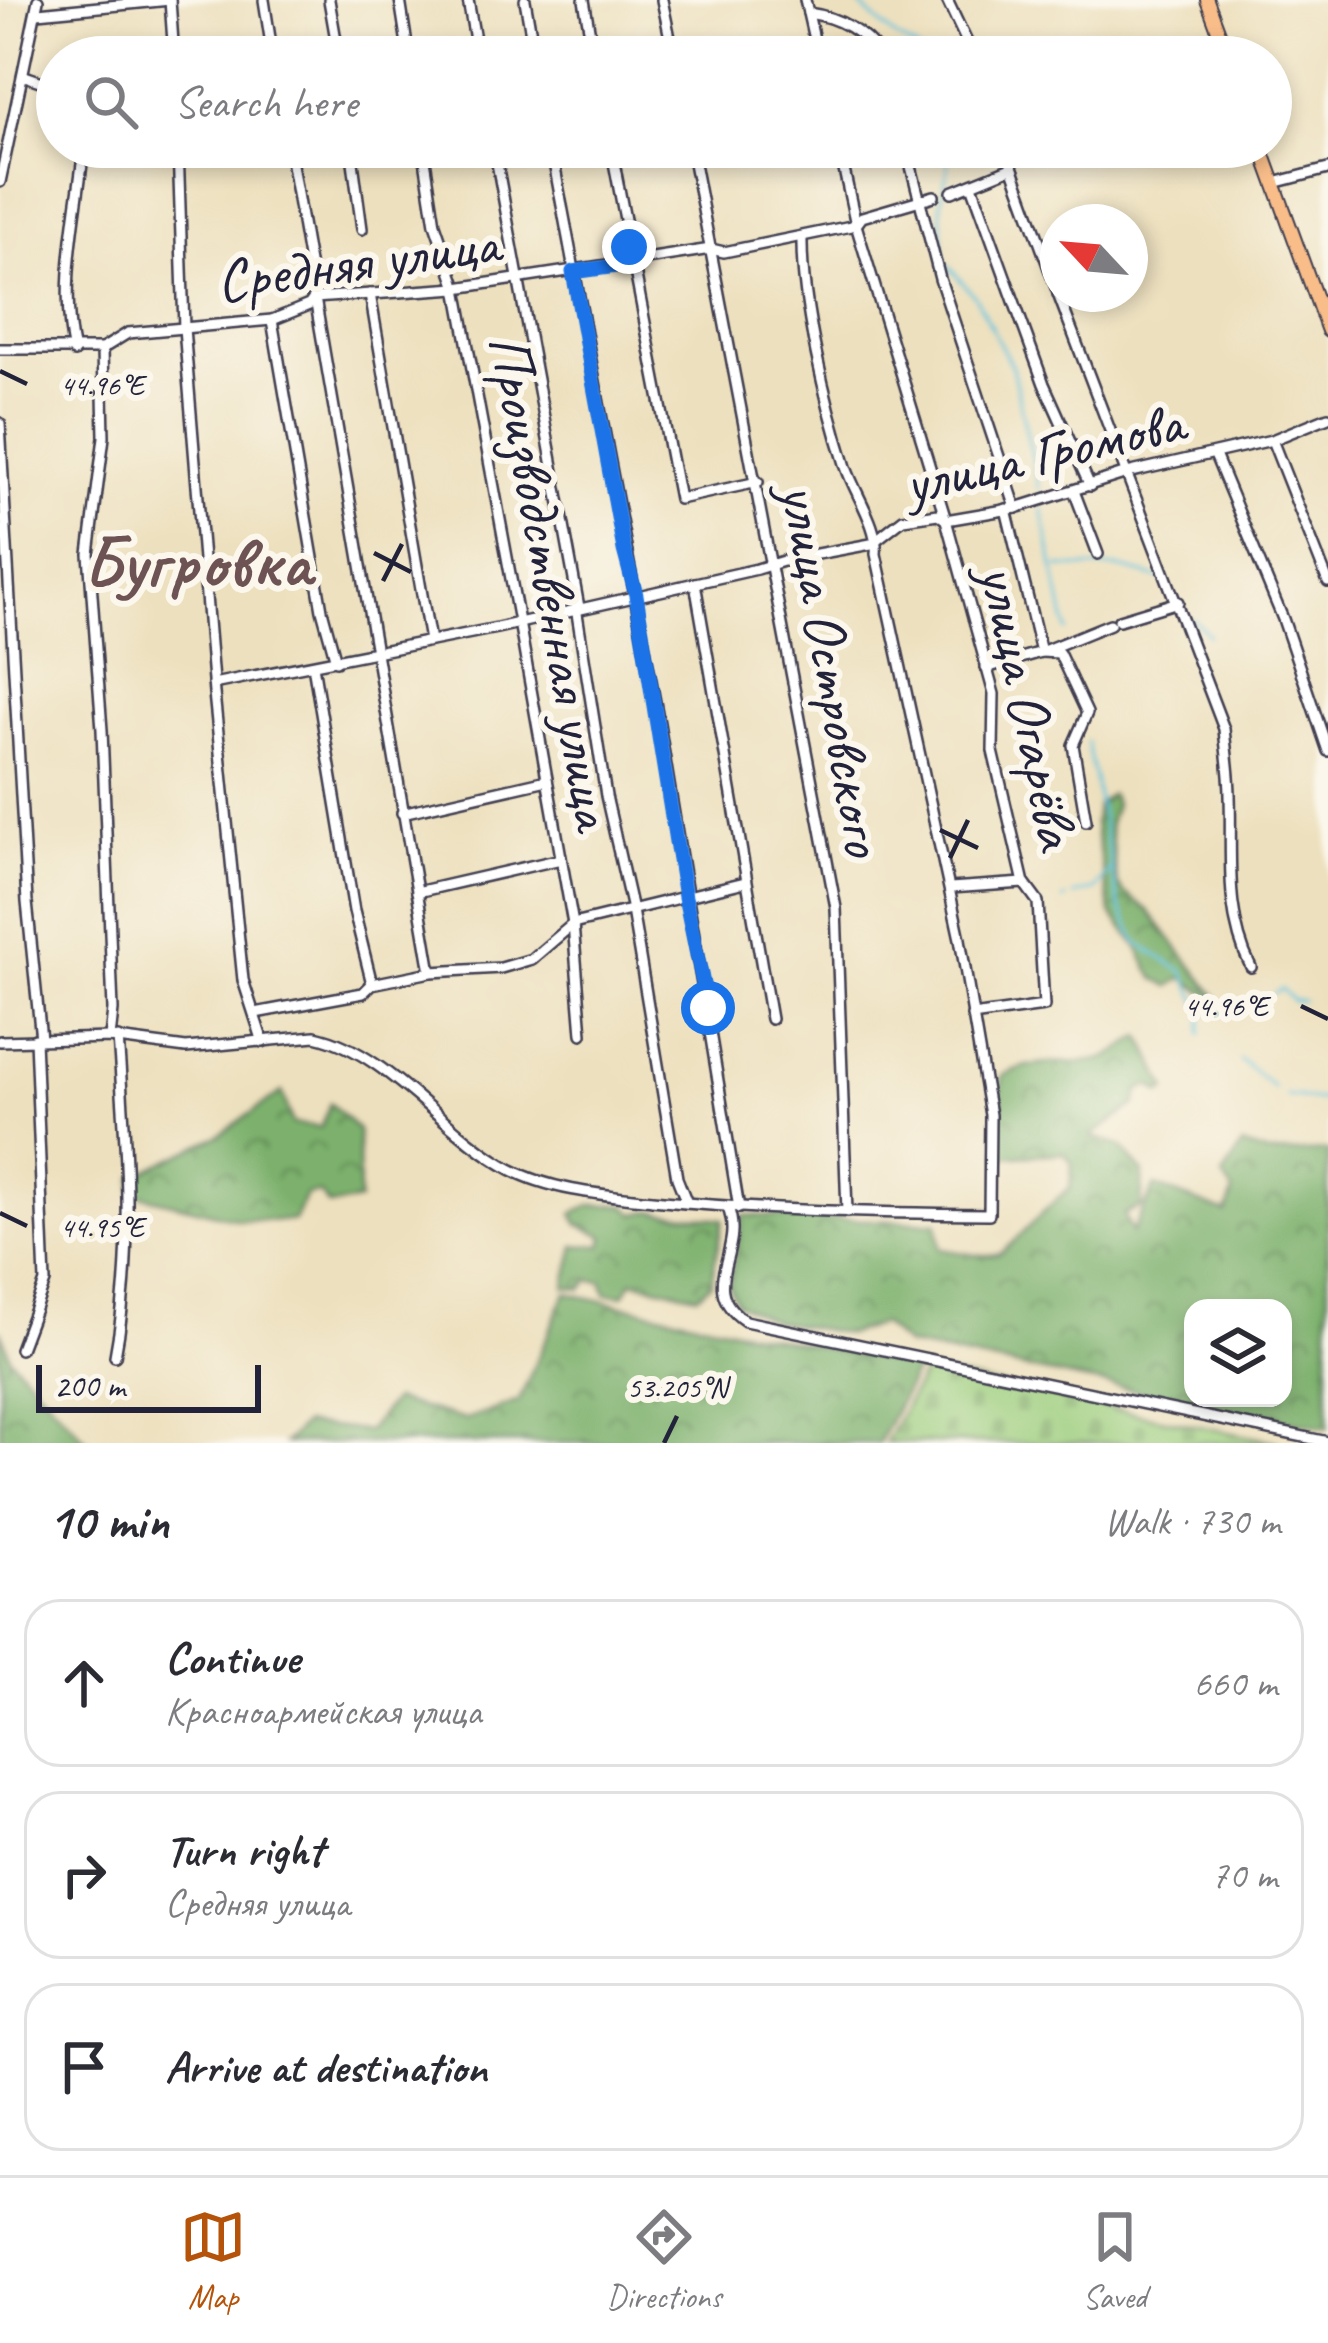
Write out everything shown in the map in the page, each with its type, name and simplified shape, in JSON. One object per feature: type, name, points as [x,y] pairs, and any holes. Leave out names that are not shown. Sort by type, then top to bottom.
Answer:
[{"type":"main road","points":[[1208,0],[1221,36]]},
{"type":"main road","points":[[1269,168],[1328,331]]},
{"type":"street","points":[[0,182],[38,0]]},
{"type":"street","points":[[38,14],[170,0],[173,36]]},
{"type":"street","points":[[264,0],[270,36]]},
{"type":"street","points":[[329,0],[335,36]]},
{"type":"street","points":[[400,0],[406,36]]},
{"type":"street","points":[[468,0],[474,36]]},
{"type":"street","points":[[525,0],[531,36]]},
{"type":"street","points":[[584,0],[590,36]]},
{"type":"street","points":[[662,0],[670,36]]},
{"type":"street","points":[[805,0],[813,36]]},
{"type":"street","points":[[947,0],[964,36]]},
{"type":"street","points":[[808,13],[828,16],[863,36]]},
{"type":"street","points":[[25,76],[36,80]]},
{"type":"street","points":[[74,352],[67,322],[82,168]]},
{"type":"street","points":[[179,168],[184,328],[213,684],[243,980],[263,1042]]},
{"type":"street","points":[[292,168],[431,972]]},
{"type":"street","points":[[354,168],[362,229]]},
{"type":"street","name":"Производственная улица","points":[[426,168],[435,224],[457,288],[519,622],[573,925],[582,1034]]},
{"type":"street","points":[[498,168],[607,796],[632,910],[677,1178],[687,1203]]},
{"type":"street","points":[[555,168],[708,1008],[734,1208],[721,1290],[727,1309],[745,1321],[1328,1442]]},
{"type":"street","points":[[615,168],[679,499],[758,482]]},
{"type":"street","name":"улица Островского","points":[[695,168],[836,908],[847,1212]]},
{"type":"street","name":"улица Огарёва","points":[[844,168],[856,225],[994,694],[993,751],[1024,883],[1038,902],[1044,1006],[972,1016]]},
{"type":"street","points":[[911,168],[940,279],[1011,509],[1041,652]]},
{"type":"street","points":[[952,192],[1011,168],[1040,246]]},
{"type":"street","points":[[1274,183],[1328,169]]},
{"type":"street","points":[[972,185],[1044,384],[1090,486]]},
{"type":"street","name":"Средняя улица","points":[[0,349],[102,349],[128,333],[272,320],[309,305],[314,298],[457,288],[711,249],[724,252],[856,225],[862,217],[934,196]]},
{"type":"street","points":[[0,1041],[114,1038],[186,1048],[315,1036],[335,1041],[379,1069],[508,1168],[540,1181],[612,1196],[734,1208],[989,1214],[991,1115],[950,888],[910,726],[877,540],[844,461],[813,336],[802,238]]},
{"type":"street","points":[[370,294],[430,641]]},
{"type":"street","points":[[1065,312],[1224,729],[1232,902],[1240,945],[1251,967]]},
{"type":"street","points":[[272,320],[322,610],[336,661]]},
{"type":"street","points":[[102,349],[104,437],[88,554],[102,730],[112,1010],[128,1196],[115,1356]]},
{"type":"street","name":"улица Громова","points":[[213,684],[519,622],[877,540],[911,516],[938,514],[946,520],[1011,509],[1127,473],[1272,440],[1328,417]]},
{"type":"street","points":[[0,423],[38,1039],[45,1282],[20,1349]]},
{"type":"street","points":[[1272,440],[1328,582]]},
{"type":"street","points":[[1215,455],[1283,619],[1328,751]]},
{"type":"street","points":[[1074,491],[1098,554]]},
{"type":"street","points":[[695,583],[771,1019]]},
{"type":"street","points":[[986,668],[1178,602]]},
{"type":"street","points":[[1041,652],[1059,653],[1088,713],[1073,745],[1086,821]]},
{"type":"street","points":[[313,665],[353,911],[372,984]]},
{"type":"street","points":[[402,813],[547,780]]},
{"type":"street","points":[[417,892],[561,859]]},
{"type":"street","points":[[255,1013],[363,993],[372,984],[431,972],[502,968],[532,958],[573,925],[745,882]]},
{"type":"street","points":[[950,888],[1024,883]]},
{"type":"green space","points":[[1111,794],[1115,804],[1109,824],[1117,882],[1148,910],[1222,1004],[1183,978],[1170,986],[1154,978],[1136,944],[1111,914],[1094,823],[1097,806]]},
{"type":"green space","points":[[1141,1036],[1167,1089],[1162,1094],[1151,1086],[1139,1090],[1136,1105],[1091,1136],[1122,1147],[1143,1173],[1141,1207],[1124,1214],[1132,1233],[1155,1186],[1226,1213],[1233,1192],[1223,1177],[1242,1145],[1268,1154],[1328,1151],[1328,1428],[1221,1407],[1292,1407],[1292,1299],[1184,1299],[1184,1400],[905,1345],[881,1324],[848,1334],[773,1321],[737,1303],[729,1286],[743,1215],[937,1223],[940,1249],[984,1255],[1004,1251],[1070,1188],[1072,1163],[1064,1153],[999,1157],[1002,1076],[1039,1064],[1086,1062],[1115,1053]]},
{"type":"green space","points":[[282,1092],[293,1124],[321,1127],[330,1103],[358,1130],[359,1201],[329,1206],[319,1193],[306,1195],[294,1221],[240,1220],[132,1193],[133,1177],[218,1136]]},
{"type":"green space","points":[[590,1205],[625,1205],[635,1214],[652,1211],[723,1219],[711,1283],[698,1295],[632,1281],[624,1295],[606,1294],[602,1281],[589,1280],[582,1289],[565,1287],[575,1246],[602,1245],[604,1236],[578,1224],[573,1214]]},
{"type":"green space","points":[[566,1293],[917,1368],[878,1443],[284,1443],[304,1424],[367,1431],[393,1400],[466,1420],[519,1401]]},
{"type":"green space","points":[[0,1329],[10,1358],[89,1443],[0,1443]]},
{"type":"green space","points":[[925,1370],[1282,1443],[885,1443]]},
{"type":"waterway","points":[[855,0],[895,36]]},
{"type":"waterway","points":[[948,168],[941,201],[943,260],[976,298],[1012,367],[1039,489]]},
{"type":"waterway","points":[[1042,509],[1067,631]]},
{"type":"waterway","points":[[1058,567],[1121,568],[1161,579]]},
{"type":"waterway","points":[[1193,619],[1209,635]]},
{"type":"waterway","points":[[1087,742],[1119,906],[1137,943],[1183,971],[1203,1012],[1234,1014],[1268,996]]},
{"type":"waterway","points":[[1074,895],[1095,890],[1110,870]]},
{"type":"waterway","points":[[1274,993],[1282,989],[1293,1001],[1303,1001]]},
{"type":"waterway","points":[[1201,1034],[1203,1012]]},
{"type":"waterway","points":[[1240,1060],[1274,1088]]},
{"type":"waterway","points":[[1287,1096],[1328,1101]]},
{"type":"district","name":"Бугровка","points":[[197,561]]},
{"type":"route","points":[[629,247],[631,264],[573,272],[636,595],[708,1008]]}]
